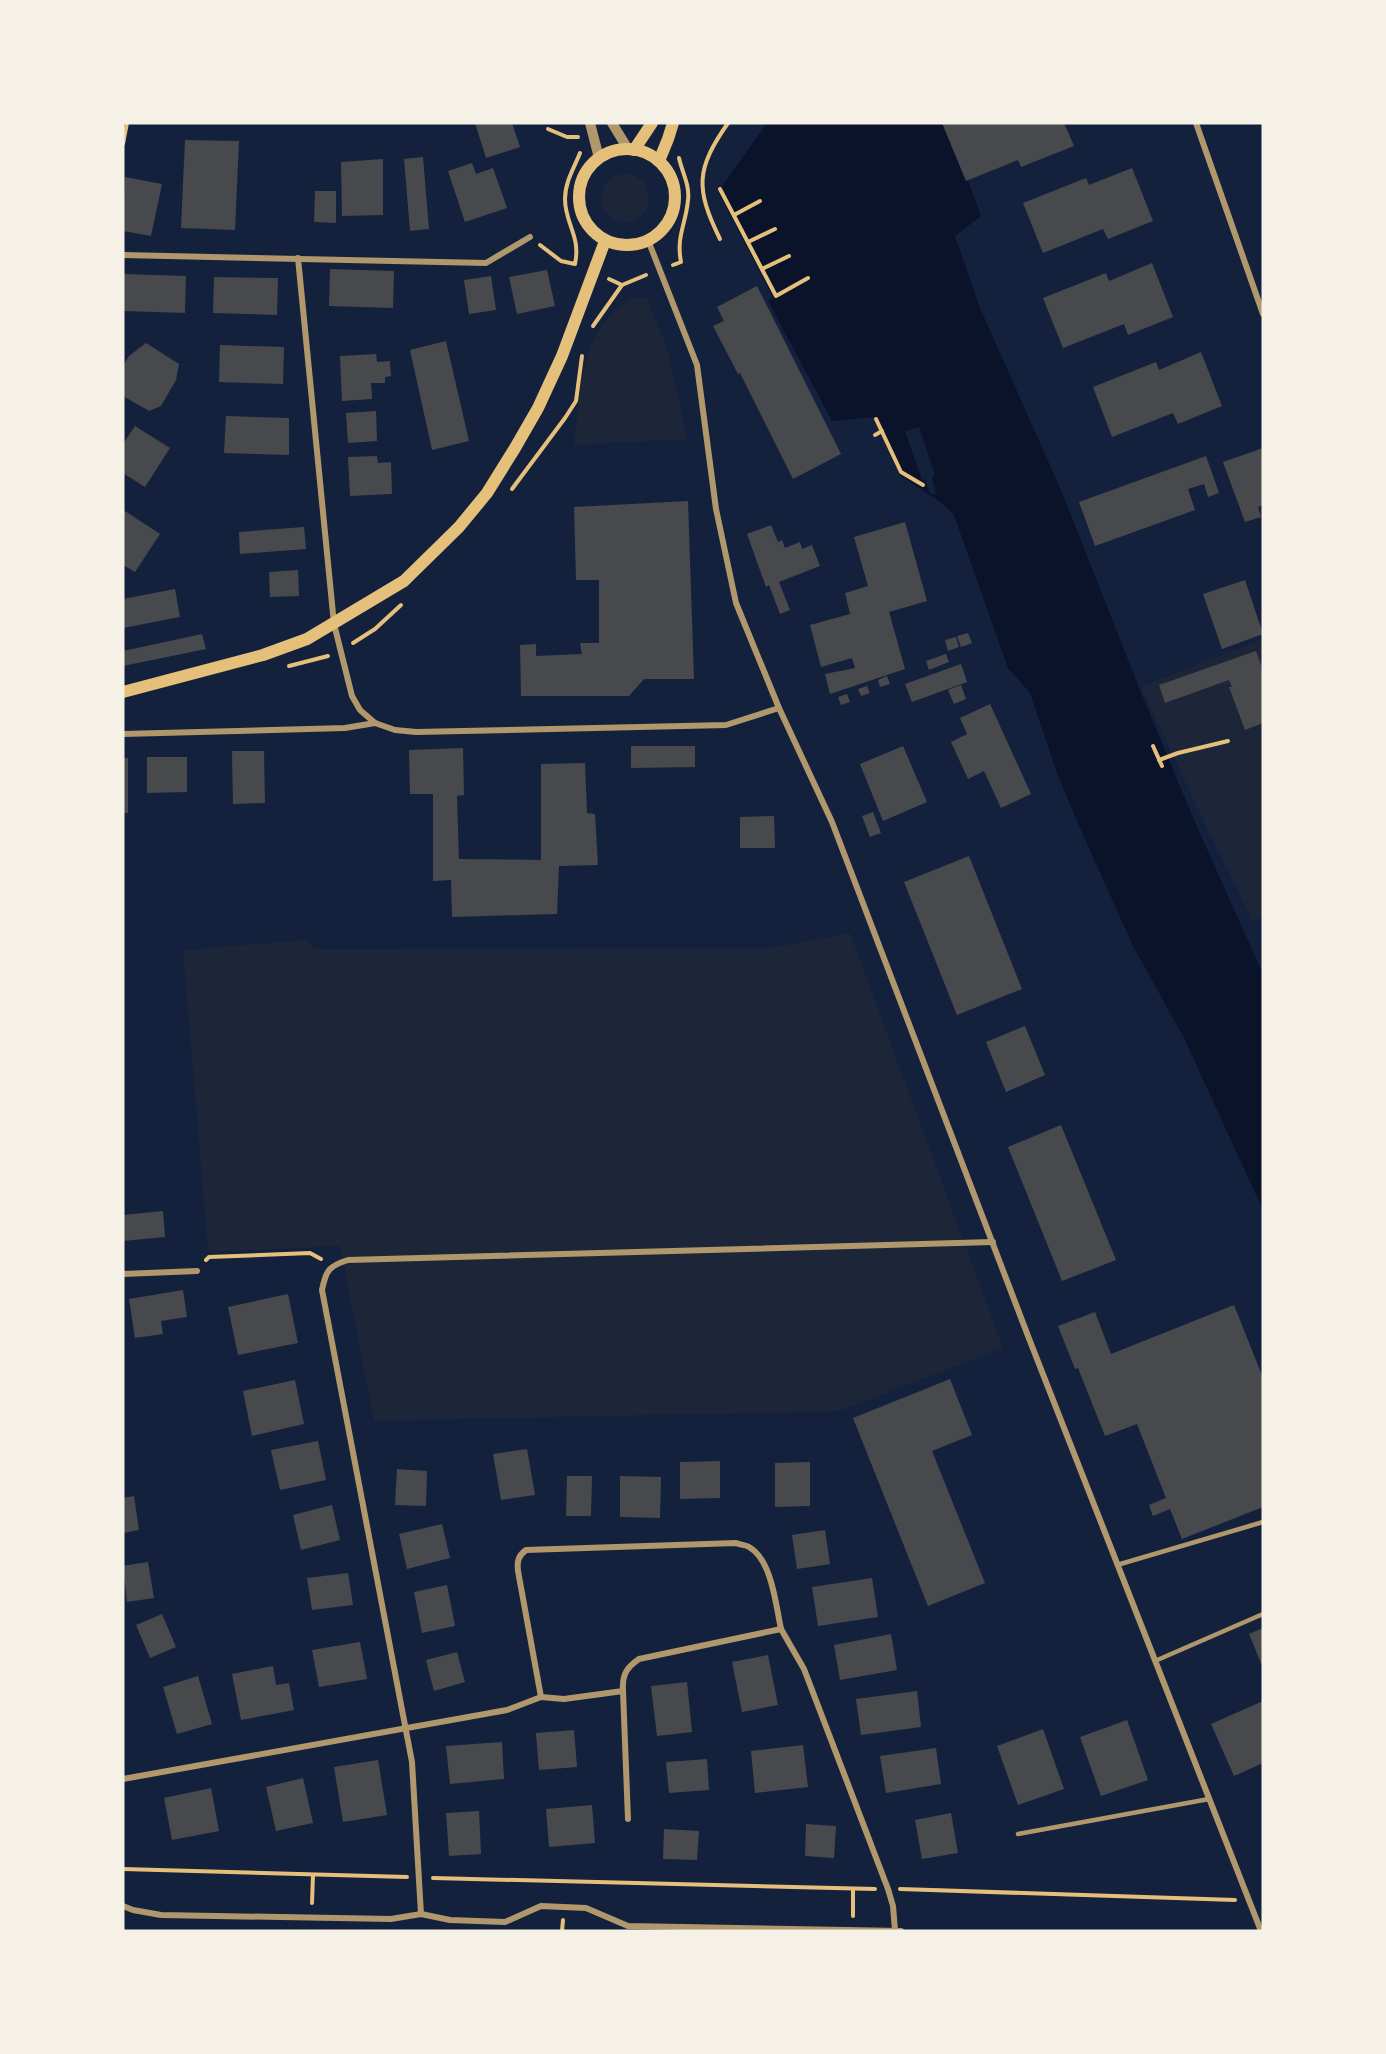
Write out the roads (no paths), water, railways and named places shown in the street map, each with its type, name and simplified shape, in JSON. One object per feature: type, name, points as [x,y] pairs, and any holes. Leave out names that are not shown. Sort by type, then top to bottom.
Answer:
[{"type":"main road","points":[[631,150],[652,123]]},
{"type":"main road","points":[[658,161],[673,123]]},
{"type":"main road","points":[[631,150],[647,153],[658,161],[670,176],[675,194],[672,212],[663,229],[648,240],[633,245],[619,245],[606,241],[587,224],[580,207],[580,189],[586,172],[599,158],[612,152],[631,150]]},
{"type":"main road","points":[[123,692],[263,655],[307,639],[404,581],[459,527],[487,493],[538,408],[562,356],[606,241]]},
{"type":"street","points":[[612,123],[631,150]]},
{"type":"street","points":[[1196,123],[1263,314]]},
{"type":"street","points":[[591,128],[599,158]]},
{"type":"street","points":[[123,255],[486,263],[530,237]]},
{"type":"street","points":[[648,240],[697,365],[716,509],[736,603],[779,708],[832,822],[1117,1565],[1261,1931]]},
{"type":"street","points":[[298,258],[334,624],[352,696],[360,710],[375,723],[394,730],[416,732],[726,725],[779,708]]},
{"type":"street","points":[[123,734],[345,728],[375,723]]},
{"type":"street","points":[[421,1914],[412,1762],[407,1727],[322,1290],[324,1276],[332,1265],[348,1260],[993,1242]]},
{"type":"street","points":[[123,1274],[198,1271]]},
{"type":"street","points":[[123,1906],[133,1910],[171,1915],[391,1919],[421,1914],[450,1920],[505,1922],[541,1906],[586,1908],[628,1926],[898,1931],[888,1888],[804,1669],[781,1629],[764,1562],[750,1548],[736,1543],[526,1550],[517,1562],[541,1697]]},
{"type":"street","points":[[628,1819],[622,1691],[625,1671],[639,1659],[781,1629]]},
{"type":"street","points":[[123,1779],[507,1710],[541,1697],[564,1699],[622,1691]]},
{"type":"lane","points":[[1117,1565],[1263,1522]]},
{"type":"lane","points":[[1155,1661],[1263,1614]]},
{"type":"lane","points":[[1018,1834],[1209,1799]]}]
